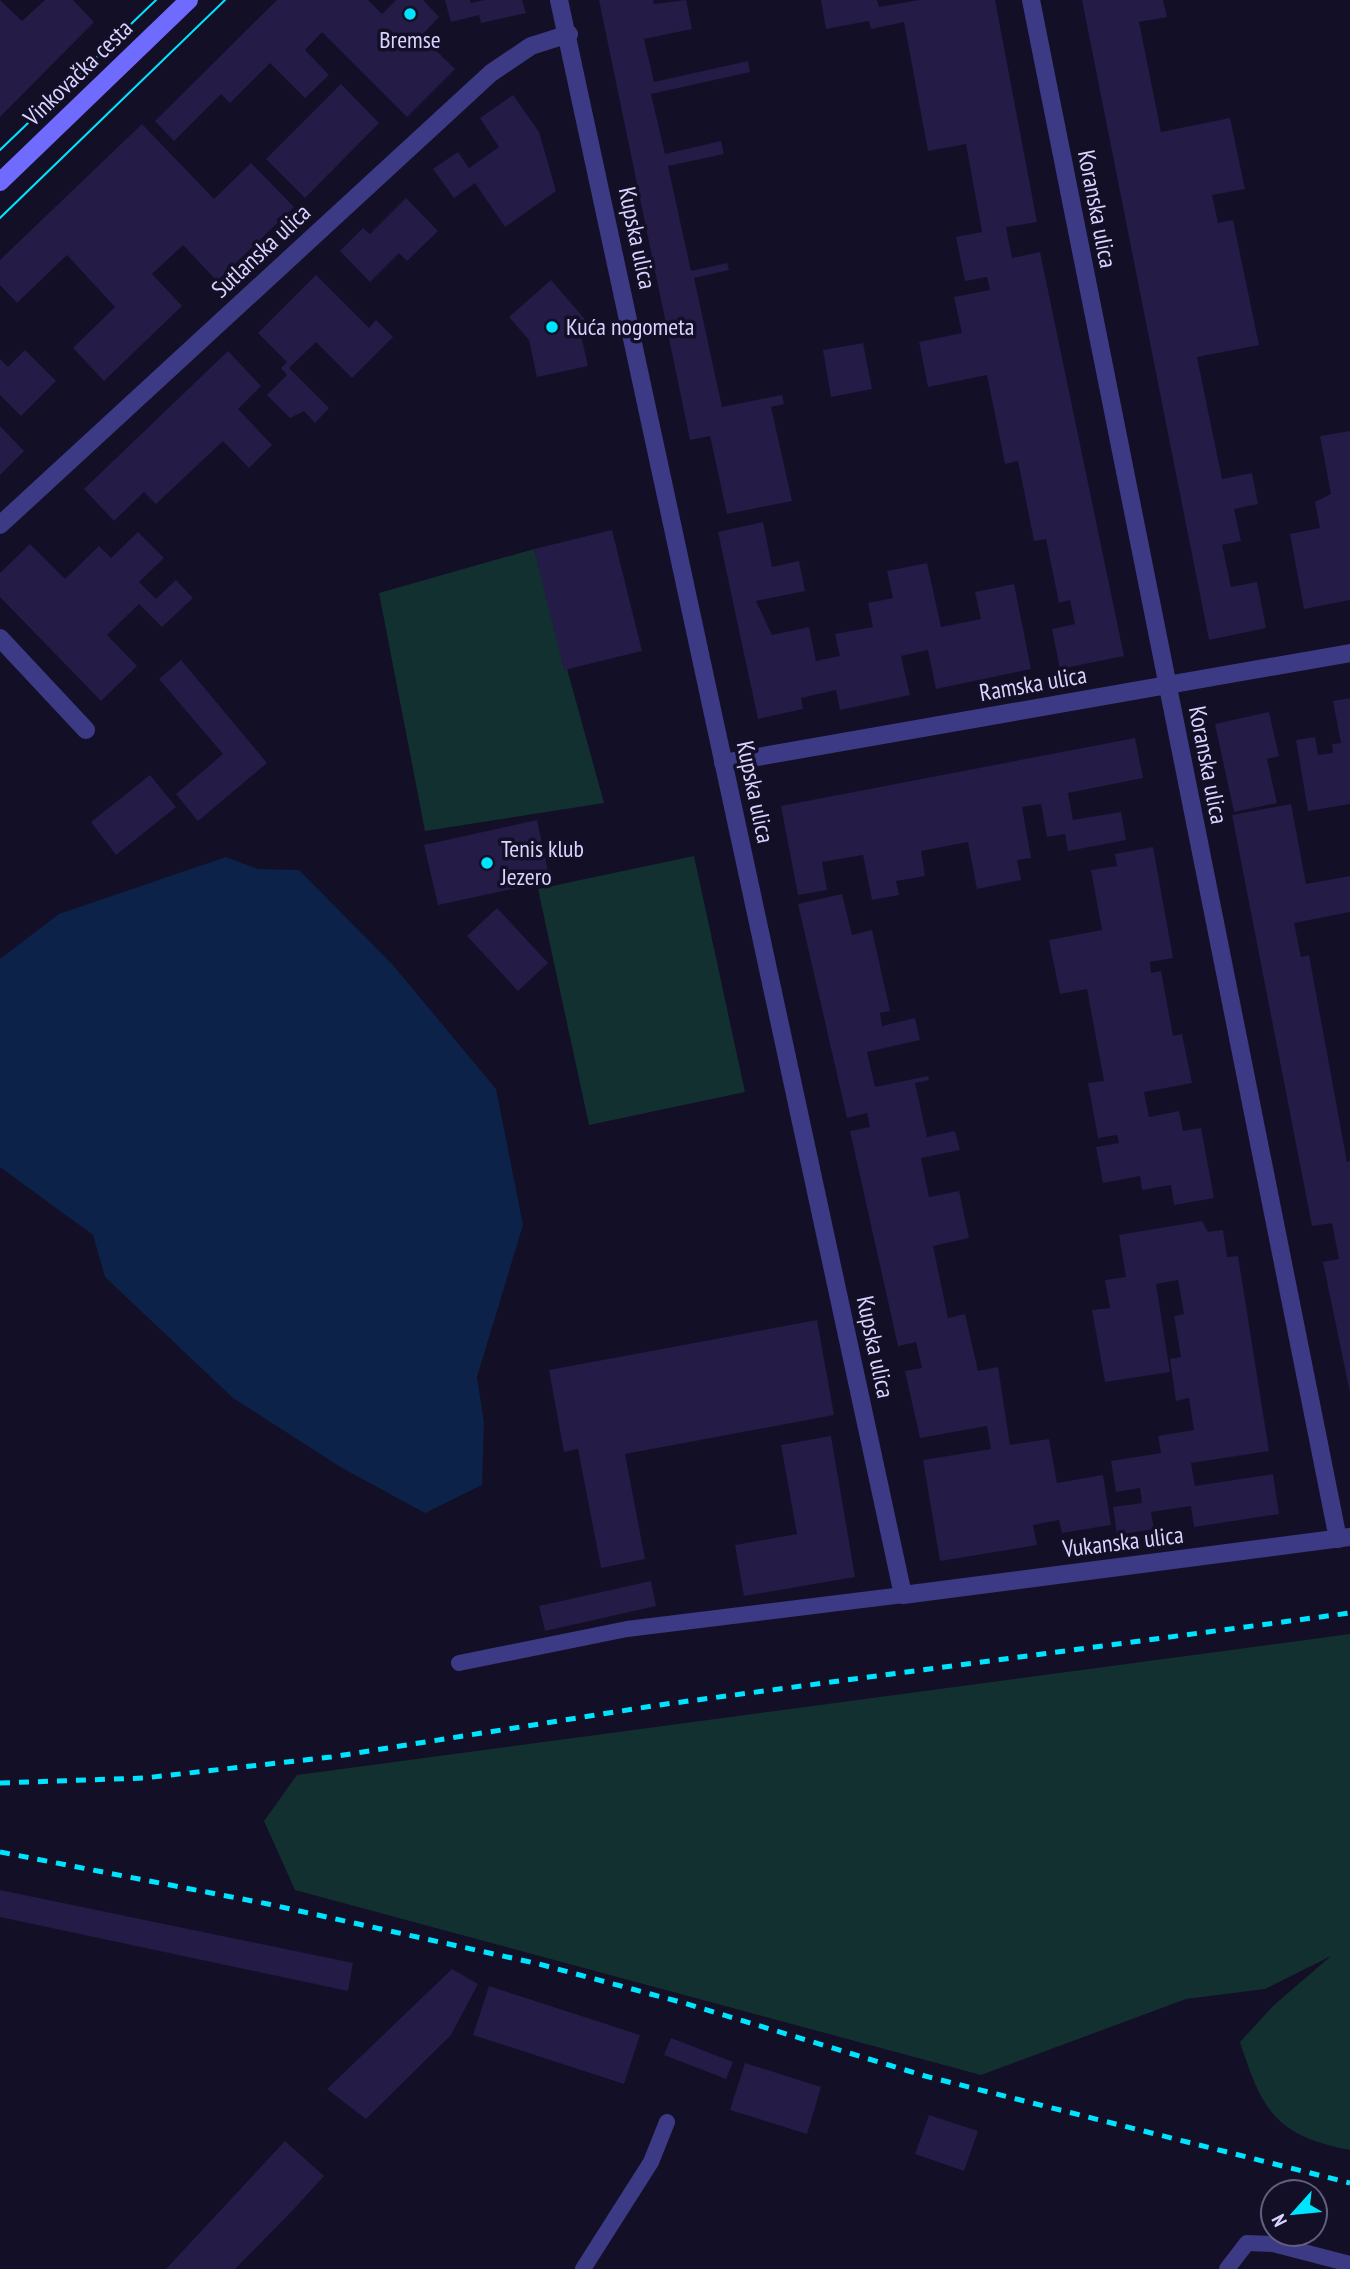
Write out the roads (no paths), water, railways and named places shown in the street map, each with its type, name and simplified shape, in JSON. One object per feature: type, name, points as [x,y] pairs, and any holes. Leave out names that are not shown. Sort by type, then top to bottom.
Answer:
[{"type":"main road","name":"Vinkovačka cesta","points":[[0,182],[189,0]]},
{"type":"street","name":"Kupska ulica","points":[[559,0],[569,34],[903,1595]]},
{"type":"street","name":"Koranska ulica","points":[[1031,0],[1167,685],[1344,1538]]},
{"type":"street","name":"Sutlanska ulica","points":[[0,525],[491,73],[531,46],[569,34]]},
{"type":"street","points":[[0,638],[86,730]]},
{"type":"street","name":"Ramska ulica","points":[[723,763],[1350,653]]},
{"type":"street","name":"Vukanska ulica","points":[[903,1595],[1344,1538]]},
{"type":"lane","points":[[459,1663],[627,1629],[903,1595]]},
{"type":"lane","points":[[583,2269],[651,2162],[667,2122]]},
{"type":"lane","points":[[1227,2269],[1247,2243],[1273,2244],[1350,2264]]},
{"type":"water","points":[[226,857],[258,869],[299,870],[392,964],[496,1089],[523,1225],[477,1377],[484,1422],[482,1485],[425,1513],[342,1468],[233,1398],[105,1277],[93,1235],[0,1167],[0,959],[59,914]]},
{"type":"tram line","points":[[0,150],[156,0]]},
{"type":"tram line","points":[[0,218],[225,0]]},
{"type":"railway","points":[[0,1783],[144,1778],[331,1757],[659,1705],[1350,1613]]},
{"type":"railway","points":[[0,1852],[268,1904],[539,1964],[684,2003],[925,2076],[1350,2183]]},
{"type":"place","name":"Bremse","points":[[410,14]]},
{"type":"place","name":"Kuća nogometa","points":[[552,327]]},
{"type":"place","name":"Tenis klub Jezero","points":[[487,863]]}]
